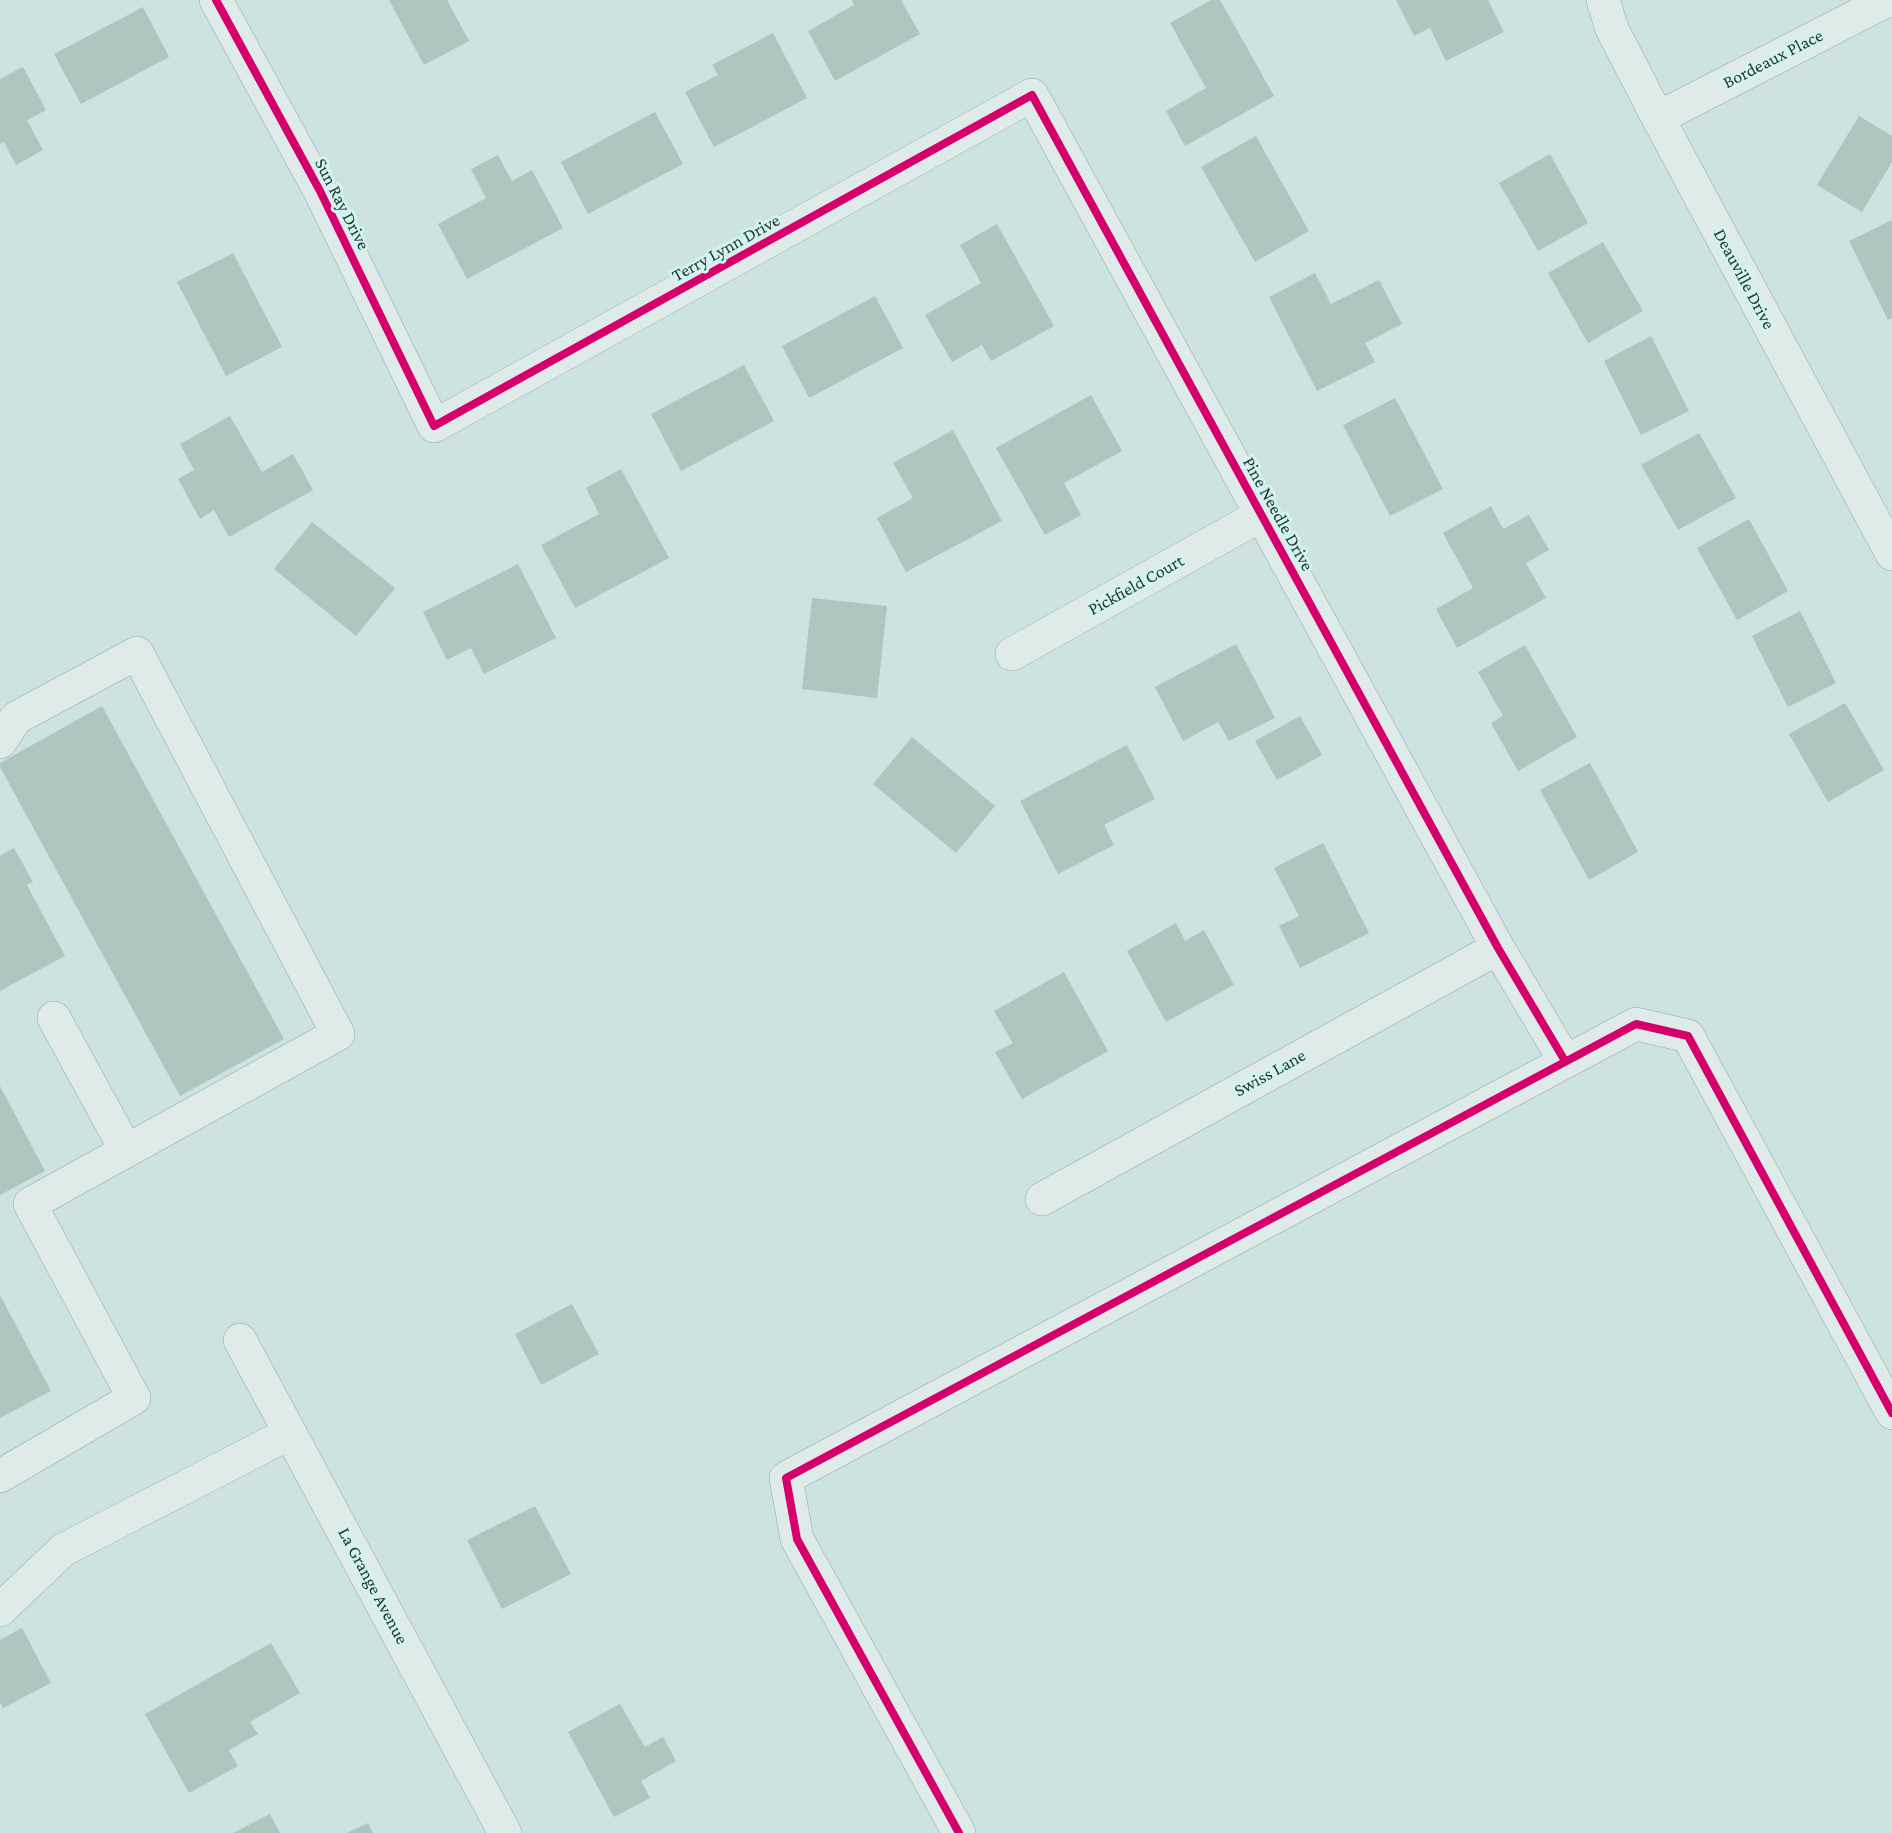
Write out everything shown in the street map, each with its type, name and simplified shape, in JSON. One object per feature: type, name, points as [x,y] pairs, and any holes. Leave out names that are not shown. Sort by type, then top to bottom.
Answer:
[{"type":"street","name":"Sun Ray Drive","points":[[216,0],[320,191],[434,426]]},
{"type":"street","name":"Deauville Drive","points":[[1603,0],[1612,29],[1658,118],[1892,554]]},
{"type":"street","name":"Bordeaux Place","points":[[1658,118],[1888,0]]},
{"type":"street","name":"Terry Lynn Drive","points":[[434,426],[1032,95]]},
{"type":"street","name":"Pine Needle Drive","points":[[1032,95],[1498,948],[1565,1061]]},
{"type":"street","name":"Pickfield Court","points":[[1012,654],[1261,515]]},
{"type":"street","points":[[0,742],[16,718],[137,653],[338,1034],[30,1204],[134,1398],[0,1476]]},
{"type":"street","name":"Swiss Lane","points":[[1042,1199],[1498,948]]},
{"type":"street","points":[[54,1018],[126,1150]]},
{"type":"street","points":[[959,1833],[797,1539],[786,1478],[1636,1024],[1688,1036],[1892,1413]]},
{"type":"street","name":"La Grange Avenue","points":[[240,1340],[505,1833]]},
{"type":"street","points":[[0,1610],[63,1550],[290,1433]]},
{"type":"building","points":[[389,0],[447,0],[469,41],[424,65]]},
{"type":"building","points":[[852,0],[901,0],[920,34],[835,81],[808,31],[854,5]]},
{"type":"building","points":[[1211,0],[1220,0],[1274,96],[1185,146],[1166,111],[1206,88],[1170,23]]},
{"type":"building","points":[[1396,0],[1488,0],[1504,32],[1446,61],[1430,28],[1414,36]]},
{"type":"building","points":[[143,7],[169,57],[81,104],[54,54]]},
{"type":"building","points":[[773,33],[807,98],[714,147],[685,92],[718,75],[712,65]]},
{"type":"building","points":[[23,67],[46,110],[27,120],[43,150],[16,165],[4,142],[0,144],[0,79]]},
{"type":"building","points":[[655,112],[683,164],[588,214],[561,162]]},
{"type":"building","points":[[1859,116],[1892,136],[1892,162],[1862,212],[1817,185]]},
{"type":"building","points":[[1256,136],[1309,231],[1255,262],[1201,167]]},
{"type":"building","points":[[1550,154],[1588,223],[1538,251],[1499,183]]},
{"type":"building","points":[[498,155],[512,181],[532,170],[563,228],[467,279],[438,224],[486,198],[471,169]]},
{"type":"building","points":[[1892,220],[1892,318],[1888,320],[1849,241]]},
{"type":"building","points":[[997,224],[1054,326],[991,361],[982,345],[952,362],[925,315],[981,283],[960,245]]},
{"type":"building","points":[[1603,242],[1643,311],[1588,343],[1548,273]]},
{"type":"building","points":[[233,253],[282,347],[226,376],[177,282]]},
{"type":"building","points":[[1315,273],[1331,304],[1379,280],[1402,324],[1365,343],[1375,362],[1317,391],[1269,297]]},
{"type":"building","points":[[875,296],[903,348],[809,398],[782,346]]},
{"type":"building","points":[[1651,336],[1689,411],[1641,435],[1604,361]]},
{"type":"building","points":[[744,365],[774,421],[681,471],[651,414]]},
{"type":"building","points":[[1091,395],[1122,451],[1064,483],[1081,515],[1045,535],[996,448]]},
{"type":"building","points":[[1395,398],[1443,489],[1390,516],[1343,425]]},
{"type":"building","points":[[230,416],[262,472],[293,454],[313,490],[229,537],[214,510],[200,519],[178,479],[194,470],[180,444]]},
{"type":"building","points":[[953,430],[1002,521],[906,572],[877,518],[913,498],[893,463]]},
{"type":"building","points":[[1699,433],[1736,498],[1678,530],[1641,465]]},
{"type":"building","points":[[621,469],[669,558],[575,608],[541,545],[599,514],[586,488]]},
{"type":"building","points":[[1491,506],[1503,529],[1529,515],[1549,550],[1526,563],[1546,598],[1457,648],[1436,609],[1473,588],[1443,533]]},
{"type":"building","points":[[1749,519],[1788,591],[1737,620],[1697,548]]},
{"type":"building","points":[[312,522],[395,588],[356,636],[274,569]]},
{"type":"building","points":[[518,564],[556,638],[484,674],[471,648],[447,660],[423,612]]},
{"type":"building","points":[[812,598],[887,606],[877,698],[802,689]]},
{"type":"building","points":[[1800,611],[1836,683],[1788,707],[1752,636]]},
{"type":"building","points":[[1236,644],[1275,718],[1229,741],[1218,722],[1183,741],[1155,687]]},
{"type":"building","points":[[1525,645],[1577,737],[1518,771],[1491,723],[1503,716],[1478,672]]},
{"type":"building","points":[[1845,703],[1884,770],[1828,802],[1789,734]]},
{"type":"building","points":[[102,706],[284,1039],[180,1096],[0,767],[0,763]]},
{"type":"building","points":[[1300,716],[1322,755],[1277,780],[1255,741]]},
{"type":"building","points":[[912,737],[995,806],[956,853],[873,784]]},
{"type":"building","points":[[1127,745],[1155,799],[1104,825],[1114,845],[1058,874],[1020,801]]},
{"type":"building","points":[[1590,763],[1638,852],[1589,880],[1540,790]]},
{"type":"building","points":[[1323,843],[1369,933],[1300,968],[1279,926],[1299,916],[1274,868]]},
{"type":"building","points":[[14,848],[33,882],[27,885],[65,956],[0,991],[0,856]]},
{"type":"building","points":[[1176,923],[1185,941],[1204,930],[1234,985],[1166,1022],[1127,951]]},
{"type":"building","points":[[1064,972],[1108,1051],[1022,1099],[995,1052],[1013,1043],[994,1011]]},
{"type":"building","points":[[0,1086],[45,1171],[0,1195]]},
{"type":"building","points":[[0,1295],[51,1391],[0,1418]]},
{"type":"building","points":[[572,1304],[599,1354],[541,1385],[515,1334]]},
{"type":"building","points":[[535,1506],[571,1574],[502,1609],[467,1540]]},
{"type":"building","points":[[22,1628],[51,1683],[3,1708],[0,1703],[0,1640]]},
{"type":"building","points":[[271,1643],[300,1693],[250,1722],[258,1734],[229,1750],[238,1766],[189,1793],[145,1714]]},
{"type":"building","points":[[620,1704],[645,1747],[663,1737],[676,1761],[641,1781],[650,1798],[614,1817],[568,1732]]},
{"type":"building","points":[[270,1814],[280,1833],[233,1833]]},
{"type":"building","points":[[368,1823],[373,1833],[347,1833]]},
{"type":"cycle path","points":[[216,0],[320,191],[434,426],[1032,95],[1498,948],[1565,1061]]},
{"type":"cycle path","points":[[959,1833],[797,1539],[786,1478],[1636,1024],[1688,1036],[1892,1413]]}]
